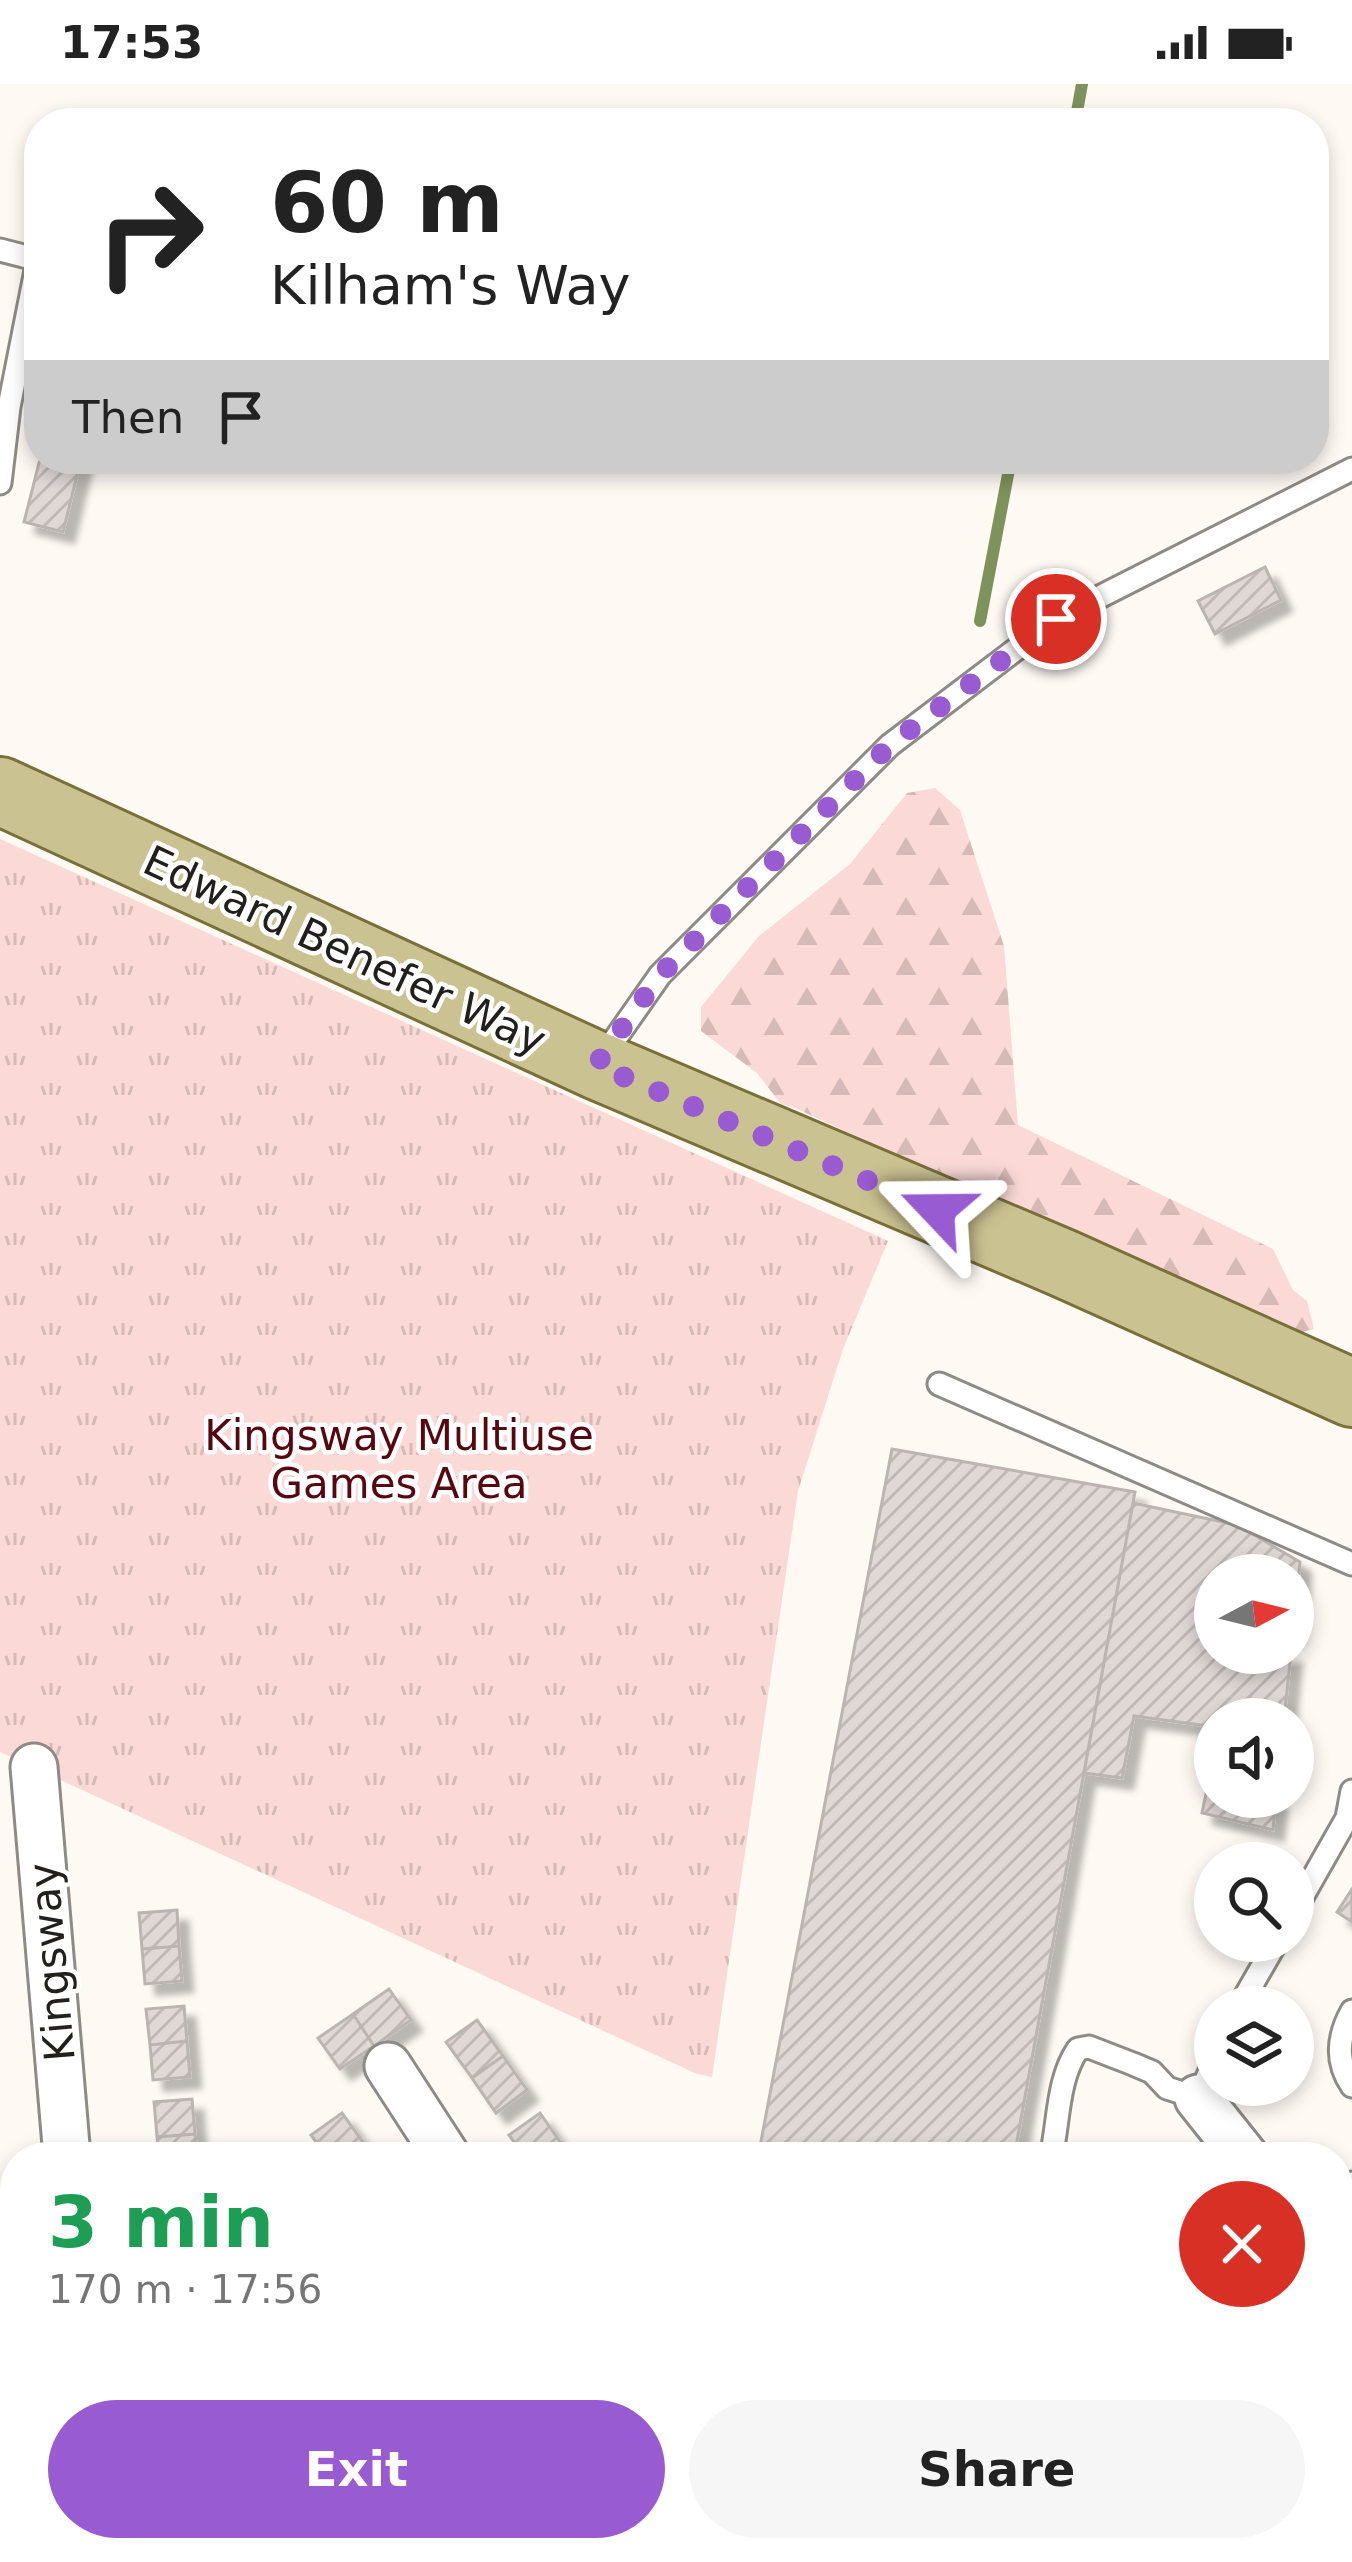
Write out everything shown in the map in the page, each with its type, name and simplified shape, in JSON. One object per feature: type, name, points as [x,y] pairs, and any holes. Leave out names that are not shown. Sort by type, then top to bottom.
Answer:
[{"type":"main road","name":"Edward Benefer Way","points":[[0,790],[596,1065],[1065,1264],[1352,1393]]},
{"type":"street","name":"Kingsway","points":[[34,1767],[66,2142]]},
{"type":"street","points":[[388,2066],[437,2142]]},
{"type":"street","points":[[1220,2106],[1238,2142]]},
{"type":"lane","points":[[0,483],[24,331]]},
{"type":"lane","points":[[596,1065],[660,975],[890,745],[1056,619],[1352,469]]},
{"type":"lane","points":[[939,1384],[1352,1564]]},
{"type":"lane","points":[[1314,1875],[1347,1818],[1352,1791]]},
{"type":"lane","points":[[1352,2011],[1339,2047],[1342,2070],[1352,2086]]},
{"type":"lane","points":[[1054,2142],[1063,2088],[1078,2049],[1089,2047],[1133,2064],[1151,2072],[1167,2088],[1194,2082]]},
{"type":"green space","points":[[935,788],[960,810],[1004,946],[1018,1125],[1273,1249],[1293,1290],[1307,1301],[1314,1329],[1288,1336],[781,1104],[757,1073],[701,1031],[701,1007],[759,936],[850,864],[907,793]]},
{"type":"green space","name":"Kingsway Multiuse Games Area","points":[[0,839],[888,1241],[843,1349],[798,1491],[712,2077],[0,1752]]},
{"type":"building","points":[[36,474],[77,474],[63,532],[24,522]]},
{"type":"building","points":[[1265,567],[1281,600],[1215,634],[1198,601]]},
{"type":"building","points":[[892,1449],[1135,1492],[1017,2142],[761,2142]]},
{"type":"building","points":[[1133,1503],[1237,1525],[1286,1554],[1194,1554],[1194,1674],[1289,1674],[1286,1698],[1194,1698],[1194,1724],[1134,1716],[1122,1778],[1084,1773]]},
{"type":"building","points":[[1223,1818],[1274,1818],[1273,1830]]},
{"type":"building","points":[[1352,1889],[1352,1922],[1337,1912]]},
{"type":"building","points":[[177,1910],[179,1946],[142,1949],[139,1913]]},
{"type":"building","points":[[179,1946],[182,1981],[145,1984],[142,1949]]},
{"type":"building","points":[[389,1989],[411,2020],[374,2046],[353,2014]]},
{"type":"building","points":[[184,2006],[187,2041],[150,2045],[146,2009]]},
{"type":"building","points":[[353,2014],[374,2046],[340,2069],[318,2038]]},
{"type":"building","points":[[477,2020],[503,2056],[472,2078],[446,2042]]},
{"type":"building","points":[[187,2041],[190,2077],[153,2080],[150,2045]]},
{"type":"building","points":[[503,2056],[527,2090],[496,2113],[472,2078]]},
{"type":"building","points":[[192,2099],[195,2134],[157,2137],[154,2102]]},
{"type":"building","points":[[342,2113],[363,2142],[316,2142],[311,2135]]},
{"type":"building","points":[[540,2113],[560,2142],[514,2142],[509,2135]]},
{"type":"building","points":[[195,2134],[196,2142],[158,2142],[157,2137]]},
{"type":"waterway","points":[[1078,108],[1082,84]]},
{"type":"waterway","points":[[980,621],[1008,474]]},
{"type":"route","points":[[937,1210],[596,1065],[660,975],[890,745],[1056,619]]}]
